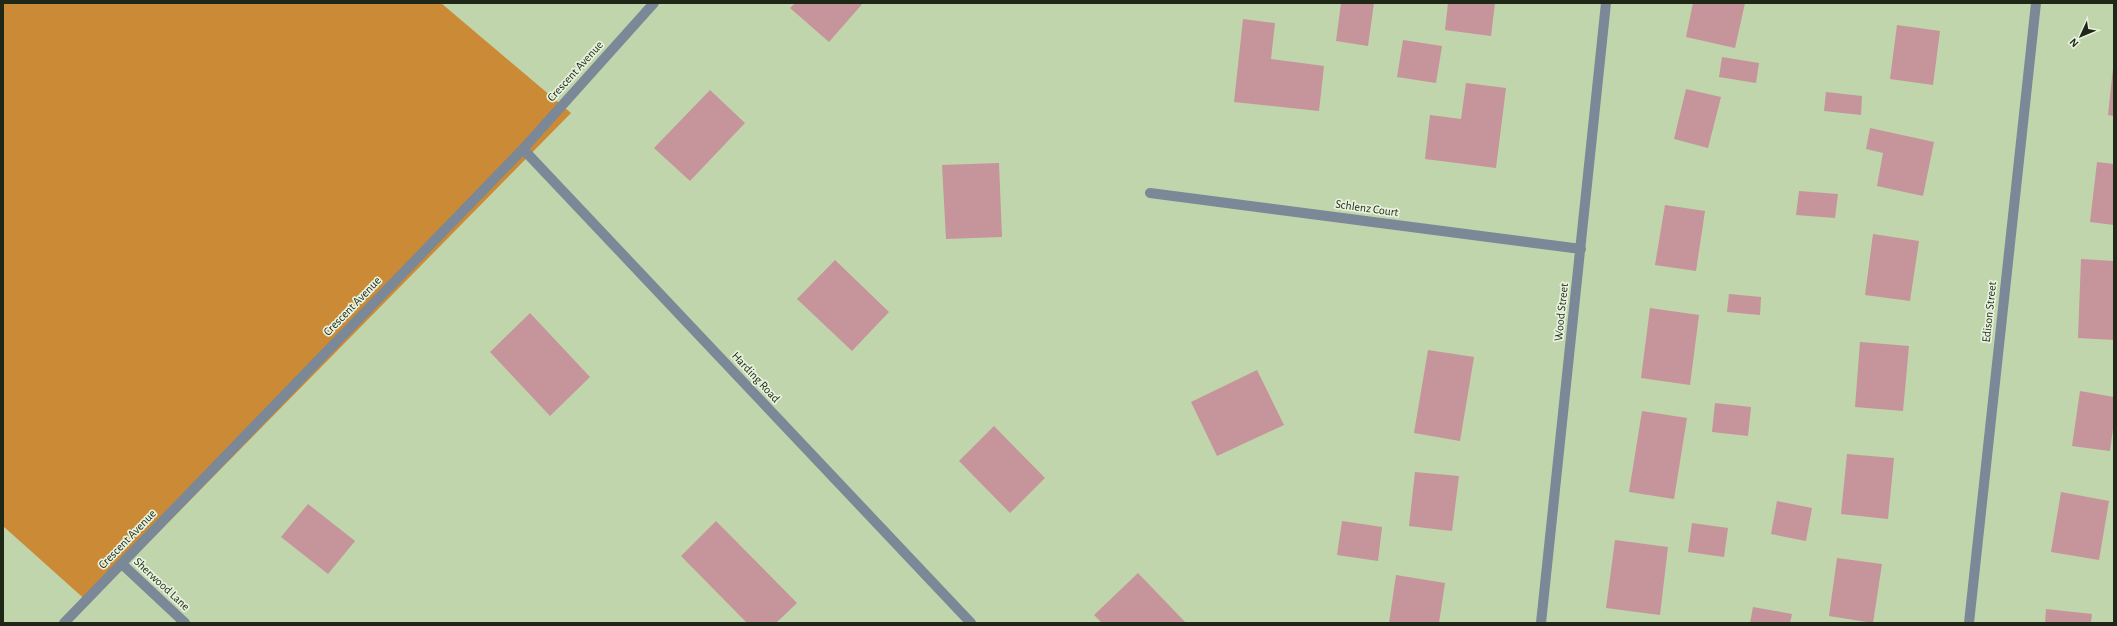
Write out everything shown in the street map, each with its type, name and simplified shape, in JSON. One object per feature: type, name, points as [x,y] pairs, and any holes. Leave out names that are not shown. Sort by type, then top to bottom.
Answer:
[{"type":"street","name":"Crescent Avenue","points":[[64,623],[523,149],[654,3]]},
{"type":"street","name":"Wood Street","points":[[1541,623],[1606,3]]},
{"type":"street","name":"Edison Street","points":[[1969,623],[2036,3]]},
{"type":"street","name":"Harding Road","points":[[523,149],[971,623]]},
{"type":"street","name":"Schlenz Court","points":[[1150,193],[1581,249]]},
{"type":"street","name":"Sherwood Lane","points":[[122,564],[185,623]]},
{"type":"shaded area","points":[[3,3],[441,3],[571,113],[89,603],[3,526]]},
{"type":"building","points":[[795,3],[863,3],[829,42],[790,8]]},
{"type":"building","points":[[1341,3],[1374,3],[1368,46],[1336,41]]},
{"type":"building","points":[[1448,3],[1495,3],[1491,36],[1445,30]]},
{"type":"building","points":[[1693,3],[1745,3],[1735,48],[1686,37]]},
{"type":"building","points":[[1243,19],[1275,23],[1271,59],[1324,66],[1319,111],[1234,102]]},
{"type":"building","points":[[1897,25],[1940,31],[1933,85],[1890,79]]},
{"type":"building","points":[[1403,40],[1442,46],[1436,83],[1397,77]]},
{"type":"building","points":[[1722,57],[1759,63],[1756,83],[1719,77]]},
{"type":"building","points":[[2113,68],[2114,69],[2114,116],[2108,115]]},
{"type":"building","points":[[1466,83],[1506,88],[1496,168],[1425,159],[1430,115],[1461,119]]},
{"type":"building","points":[[1686,89],[1721,97],[1708,148],[1674,139]]},
{"type":"building","points":[[710,90],[745,123],[690,181],[654,148]]},
{"type":"building","points":[[1826,92],[1862,96],[1861,115],[1824,111]]},
{"type":"building","points":[[1870,128],[1934,142],[1923,196],[1877,186],[1883,153],[1866,149]]},
{"type":"building","points":[[2097,162],[2114,164],[2114,225],[2090,222]]},
{"type":"building","points":[[999,163],[1002,237],[946,239],[942,165]]},
{"type":"building","points":[[1799,191],[1838,194],[1835,218],[1796,215]]},
{"type":"building","points":[[1665,205],[1705,211],[1696,271],[1655,265]]},
{"type":"building","points":[[1873,234],[1919,241],[1910,301],[1865,295]]},
{"type":"building","points":[[2081,259],[2114,261],[2114,340],[2078,338]]},
{"type":"building","points":[[835,260],[889,312],[852,351],[797,299]]},
{"type":"building","points":[[1729,294],[1761,297],[1760,315],[1727,312]]},
{"type":"building","points":[[1650,308],[1699,315],[1690,385],[1641,378]]},
{"type":"building","points":[[530,313],[590,377],[550,416],[490,352]]},
{"type":"building","points":[[1860,342],[1909,346],[1903,411],[1855,407]]},
{"type":"building","points":[[1428,350],[1474,357],[1460,441],[1414,433]]},
{"type":"building","points":[[1257,370],[1284,425],[1217,456],[1191,402]]},
{"type":"building","points":[[2080,391],[2114,397],[2114,421],[2110,451],[2072,446]]},
{"type":"building","points":[[1715,403],[1751,407],[1748,436],[1712,432]]},
{"type":"building","points":[[1642,411],[1687,418],[1674,499],[1629,492]]},
{"type":"building","points":[[994,426],[1045,478],[1010,513],[959,461]]},
{"type":"building","points":[[1847,454],[1894,458],[1888,519],[1841,514]]},
{"type":"building","points":[[1415,472],[1459,476],[1452,531],[1409,526]]},
{"type":"building","points":[[2061,492],[2109,501],[2099,560],[2051,552]]},
{"type":"building","points":[[1777,501],[1812,508],[1806,541],[1771,534]]},
{"type":"building","points":[[308,504],[355,541],[328,574],[281,537]]},
{"type":"building","points":[[716,521],[797,603],[776,623],[747,623],[681,556]]},
{"type":"building","points":[[1342,521],[1382,527],[1378,561],[1337,555]]},
{"type":"building","points":[[1692,523],[1728,528],[1724,557],[1688,552]]},
{"type":"building","points":[[1615,540],[1668,547],[1660,615],[1606,608]]},
{"type":"building","points":[[1837,558],[1882,564],[1873,623],[1829,616]]},
{"type":"building","points":[[1138,573],[1186,623],[1102,623],[1094,615]]},
{"type":"building","points":[[1396,575],[1445,583],[1439,623],[1389,623]]},
{"type":"building","points":[[1753,607],[1792,614],[1790,623],[1750,623]]},
{"type":"building","points":[[2046,609],[2092,614],[2091,623],[2045,623]]}]
